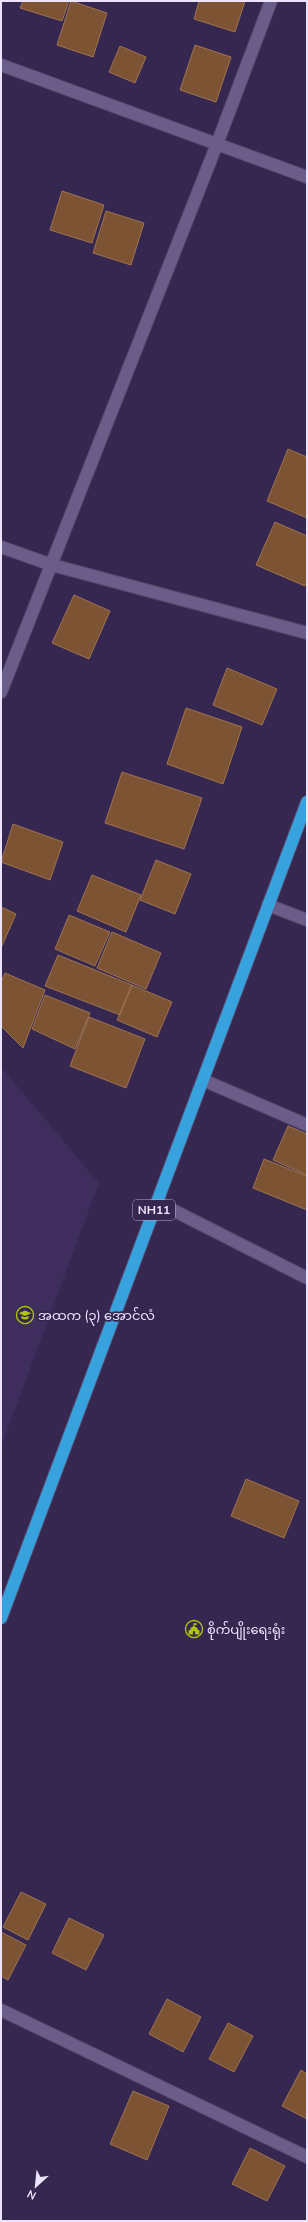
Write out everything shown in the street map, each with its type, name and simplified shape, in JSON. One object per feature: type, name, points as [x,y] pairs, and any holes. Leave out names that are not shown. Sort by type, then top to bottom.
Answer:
[{"type":"highway","name":"NH11","points":[[1,1618],[307,802]]},
{"type":"street","points":[[1,692],[217,144],[271,1]]},
{"type":"street","points":[[1,65],[307,177]]},
{"type":"street","points":[[1,547],[52,565],[307,633]]},
{"type":"street","points":[[268,905],[307,920]]},
{"type":"street","points":[[203,1080],[307,1126]]},
{"type":"street","points":[[157,1202],[307,1278]]},
{"type":"street","points":[[1,2010],[307,2157]]},
{"type":"shaded area","name":"အထက (၃) အောင်လံ","points":[[1,1067],[99,1183],[1,1447]]},
{"type":"building","points":[[23,1],[69,1],[62,21],[20,8]]},
{"type":"building","points":[[71,1],[107,13],[93,57],[57,45]]},
{"type":"building","points":[[199,1],[245,1],[235,32],[194,19]]},
{"type":"building","points":[[195,45],[231,57],[216,102],[180,90]]},
{"type":"building","points":[[120,46],[146,57],[135,83],[109,72]]},
{"type":"building","points":[[62,191],[104,205],[92,243],[50,230]]},
{"type":"building","points":[[106,211],[144,223],[131,265],[93,253]]},
{"type":"building","points":[[288,449],[307,457],[307,518],[267,501]]},
{"type":"building","points":[[275,522],[307,536],[307,582],[305,586],[256,565]]},
{"type":"building","points":[[74,595],[110,611],[89,659],[52,643]]},
{"type":"building","points":[[227,668],[277,689],[262,725],[213,705]]},
{"type":"building","points":[[186,708],[242,727],[223,784],[167,764]]},
{"type":"building","points":[[122,772],[202,798],[184,849],[105,823]]},
{"type":"building","points":[[13,824],[63,842],[50,880],[1,862]]},
{"type":"building","points":[[156,860],[191,874],[175,914],[140,900]]},
{"type":"building","points":[[92,875],[141,895],[126,932],[77,911]]},
{"type":"building","points":[[1,907],[16,914],[1,948]]},
{"type":"building","points":[[69,915],[110,932],[95,966],[55,949]]},
{"type":"building","points":[[112,932],[161,953],[146,989],[97,968]]},
{"type":"building","points":[[58,955],[132,985],[120,1015],[45,986]]},
{"type":"building","points":[[5,973],[45,990],[23,1048],[1,1026],[1,982]]},
{"type":"building","points":[[132,985],[172,1002],[157,1037],[117,1020]]},
{"type":"building","points":[[45,995],[90,1013],[75,1049],[32,1029]]},
{"type":"building","points":[[89,1017],[145,1039],[126,1088],[70,1066]]},
{"type":"building","points":[[288,1126],[307,1134],[307,1175],[273,1160]]},
{"type":"building","points":[[264,1159],[307,1176],[307,1210],[253,1188]]},
{"type":"building","points":[[246,1479],[299,1501],[284,1538],[231,1516]]},
{"type":"building","points":[[21,1892],[46,1904],[28,1940],[3,1927]]},
{"type":"building","points":[[69,1918],[104,1935],[86,1970],[52,1953]]},
{"type":"building","points":[[1,1932],[26,1945],[8,1980],[1,1976]]},
{"type":"building","points":[[167,1999],[201,2017],[183,2052],[149,2034]]},
{"type":"building","points":[[228,2023],[253,2036],[234,2072],[209,2059]]},
{"type":"building","points":[[301,2070],[307,2074],[307,2119],[282,2106]]},
{"type":"building","points":[[133,2091],[169,2106],[147,2160],[110,2144]]},
{"type":"building","points":[[250,2148],[285,2166],[267,2201],[232,2184]]},
{"type":"place","name":"အထက (၃) အောင်လံ","points":[[25,1315]]},
{"type":"place","name":"စိုက်ပျိုးရေးရုံး","points":[[194,1629]]}]
